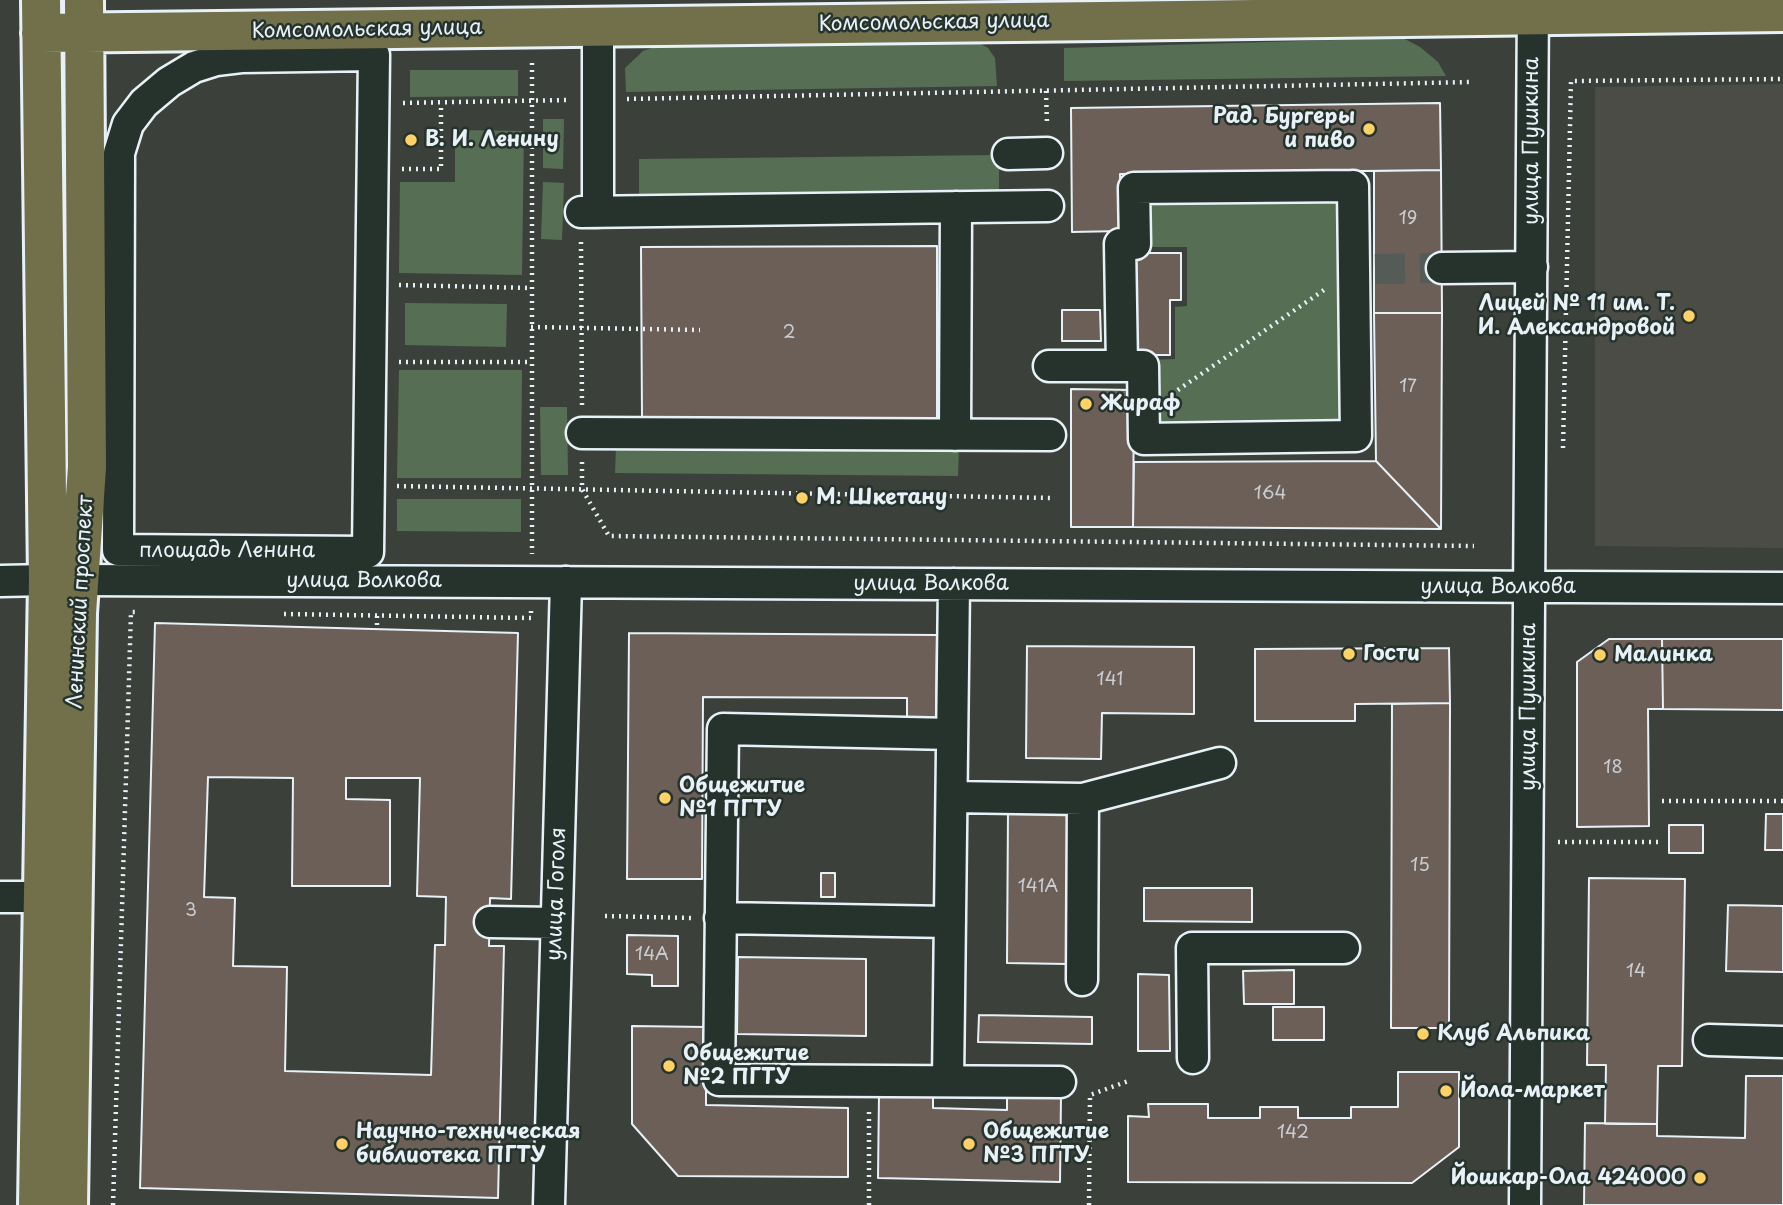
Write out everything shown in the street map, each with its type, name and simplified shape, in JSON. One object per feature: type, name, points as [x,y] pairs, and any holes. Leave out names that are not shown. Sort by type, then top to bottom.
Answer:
[{"type":"main road","name":"Комсомольская улица","points":[[41,16],[598,27],[771,13],[1533,8],[1783,12]]},
{"type":"main road","name":"Ленинский проспект","points":[[41,16],[63,580],[68,1205]]},
{"type":"main road","name":"Ленинский проспект","points":[[38,1205],[43,897],[63,580],[88,467],[85,16]]},
{"type":"street","name":"улица Пушкина","points":[[1525,1205],[1533,8]]},
{"type":"street","points":[[598,27],[598,99],[589,212],[1048,206]]},
{"type":"street","name":"площадь Ленина","points":[[374,55],[372,284],[368,552],[118,550],[119,153],[128,124],[144,103],[169,82],[194,67],[216,60],[241,57],[374,55]]},
{"type":"street","points":[[1008,154],[1047,153]]},
{"type":"street","points":[[1049,366],[1122,366],[1143,366],[1144,439],[1356,436],[1364,269],[1353,186],[1134,188],[1135,244],[1120,244],[1122,366]]},
{"type":"street","points":[[955,435],[956,207]]},
{"type":"street","points":[[1442,268],[1531,267]]},
{"type":"street","points":[[582,433],[1050,435]]},
{"type":"street","name":"улица Волкова","points":[[0,580],[1783,588]]},
{"type":"street","name":"улица Гоголя","points":[[549,1205],[566,582]]},
{"type":"street","points":[[948,1081],[954,584]]},
{"type":"street","points":[[952,734],[723,729],[719,1080],[1060,1082]]},
{"type":"street","points":[[952,797],[1083,799],[1220,763]]},
{"type":"street","points":[[1082,980],[1083,799]]},
{"type":"street","points":[[0,897],[43,897]]},
{"type":"street","points":[[720,918],[950,922]]},
{"type":"street","points":[[490,922],[556,923]]},
{"type":"street","points":[[1193,1058],[1192,948],[1344,948]]},
{"type":"street","points":[[1709,1040],[1783,1042]]},
{"type":"path","points":[[281,614],[531,618],[531,63]]},
{"type":"path","points":[[1563,452],[1570,80],[1783,79]]},
{"type":"path","points":[[395,103],[1473,82]]},
{"type":"path","points":[[395,169],[441,169],[441,103]]},
{"type":"path","points":[[589,212],[582,328],[582,489],[608,536],[1474,546]]},
{"type":"path","points":[[1143,414],[1364,269]]},
{"type":"path","points":[[372,284],[531,288]]},
{"type":"path","points":[[531,327],[700,330]]},
{"type":"path","points":[[371,362],[531,362]]},
{"type":"path","points":[[393,486],[1050,498]]},
{"type":"path","points":[[114,1205],[131,612],[145,612]]},
{"type":"path","points":[[1662,801],[1783,801]]},
{"type":"path","points":[[1556,842],[1662,842]]},
{"type":"path","points":[[605,916],[720,918]]},
{"type":"path","points":[[1089,1205],[1090,1095],[1130,1080]]},
{"type":"path","points":[[869,1081],[869,1205]]},
{"type":"shaded area","name":"Лицей № 11 им. Т. И. Александровой","points":[[1783,84],[1783,548],[1595,546],[1595,87]]},
{"type":"green space","points":[[1403,38],[1420,47],[1438,62],[1446,76],[1064,81],[1064,48]]},
{"type":"green space","points":[[976,41],[988,48],[995,58],[997,86],[626,92],[625,68],[643,51],[663,44]]},
{"type":"green space","points":[[410,70],[518,70],[518,96],[410,97]]},
{"type":"green space","points":[[543,119],[564,119],[563,169],[543,168]]},
{"type":"green space","points":[[455,130],[524,131],[522,275],[399,273],[400,182],[455,182]]},
{"type":"green space","points":[[999,155],[999,191],[639,195],[639,159]]},
{"type":"green space","points":[[543,182],[564,183],[562,240],[541,239]]},
{"type":"green space","points":[[1347,193],[1349,429],[1151,430],[1151,360],[1175,359],[1175,307],[1187,306],[1187,247],[1140,247],[1139,194]]},
{"type":"green space","points":[[405,303],[507,304],[506,347],[405,345]]},
{"type":"green space","points":[[399,370],[522,370],[521,478],[397,478]]},
{"type":"green space","points":[[540,407],[567,407],[568,475],[541,475]]},
{"type":"green space","points":[[616,446],[959,448],[958,476],[615,473]]},
{"type":"green space","points":[[397,499],[521,499],[521,532],[397,531]]},
{"type":"building","points":[[1440,103],[1441,170],[1120,174],[1121,231],[1072,232],[1071,108]]},
{"type":"building","points":[[1441,170],[1442,313],[1374,313],[1374,171]]},
{"type":"building","points":[[937,246],[937,419],[642,419],[641,247]]},
{"type":"building","points":[[1132,253],[1181,253],[1181,300],[1170,300],[1170,355],[1132,355]]},
{"type":"building","points":[[1062,310],[1100,310],[1101,341],[1062,341]]},
{"type":"building","points":[[1374,313],[1442,313],[1441,529],[1376,461]]},
{"type":"building","points":[[1071,389],[1134,390],[1133,527],[1071,527]]},
{"type":"building","points":[[1376,461],[1441,529],[1133,527],[1134,462]]},
{"type":"building","points":[[155,623],[518,633],[511,899],[490,898],[489,946],[504,946],[498,1198],[140,1188]],"holes":[[[208,777],[293,778],[292,886],[390,886],[390,800],[346,799],[346,778],[420,778],[417,896],[446,897],[445,945],[435,945],[431,1075],[285,1071],[287,967],[233,966],[235,898],[204,897]]]},
{"type":"building","name":"Общежитие №1 ПГТУ","points":[[629,633],[937,635],[936,718],[907,718],[907,698],[703,697],[702,879],[627,879]]},
{"type":"building","points":[[1609,639],[1662,639],[1663,709],[1648,709],[1649,826],[1577,827],[1577,662]]},
{"type":"building","points":[[1662,639],[1783,639],[1783,710],[1663,709]]},
{"type":"building","points":[[1027,646],[1194,647],[1194,714],[1102,713],[1101,759],[1026,758]]},
{"type":"building","points":[[1449,648],[1450,703],[1355,704],[1355,721],[1255,721],[1255,649]]},
{"type":"building","points":[[1450,703],[1449,1028],[1391,1028],[1392,704]]},
{"type":"building","points":[[1008,811],[1068,811],[1067,964],[1007,963]]},
{"type":"building","points":[[1766,814],[1783,814],[1783,850],[1765,850]]},
{"type":"building","points":[[1669,825],[1703,825],[1703,853],[1669,853]]},
{"type":"building","points":[[821,873],[835,873],[835,897],[821,897]]},
{"type":"building","points":[[1589,878],[1685,879],[1682,1066],[1658,1066],[1657,1124],[1605,1124],[1606,1065],[1587,1065]]},
{"type":"building","points":[[1144,888],[1252,888],[1252,922],[1144,921]]},
{"type":"building","points":[[1728,905],[1783,906],[1783,972],[1726,971]]},
{"type":"building","points":[[627,935],[678,936],[678,986],[652,986],[652,975],[627,974]]},
{"type":"building","points":[[738,957],[866,959],[866,1036],[737,1034]]},
{"type":"building","points":[[1294,970],[1294,1004],[1244,1004],[1243,971]]},
{"type":"building","points":[[1138,974],[1169,975],[1170,1051],[1138,1051]]},
{"type":"building","points":[[1273,1007],[1324,1007],[1324,1040],[1273,1040]]},
{"type":"building","points":[[979,1015],[1092,1017],[1092,1044],[978,1042]]},
{"type":"building","name":"Общежитие №2 ПГТУ","points":[[632,1026],[706,1027],[706,1105],[848,1108],[848,1177],[678,1176],[632,1124]]},
{"type":"building","points":[[1398,1072],[1459,1072],[1459,1147],[1412,1183],[1128,1182],[1128,1116],[1149,1117],[1148,1104],[1208,1104],[1208,1118],[1260,1118],[1260,1107],[1298,1107],[1298,1118],[1351,1118],[1351,1107],[1398,1107]]},
{"type":"building","points":[[1746,1076],[1783,1076],[1783,1205],[1584,1205],[1585,1123],[1657,1124],[1657,1136],[1745,1138]]},
{"type":"building","name":"Общежитие №3 ПГТУ","points":[[879,1094],[933,1095],[933,1108],[1007,1110],[1007,1095],[1061,1096],[1060,1182],[878,1178]]},
{"type":"tunnel","points":[[1375,269],[1442,268]]},
{"type":"place","name":"Рад. Бургеры и пиво","points":[[1369,129]]},
{"type":"place","name":"В. И. Ленину","points":[[411,140]]},
{"type":"place","name":"Лицей № 11 им. Т. И. Александровой","points":[[1689,316]]},
{"type":"place","name":"Жираф","points":[[1086,404]]},
{"type":"place","name":"М. Шкетану","points":[[802,498]]},
{"type":"place","name":"Гости","points":[[1349,654]]},
{"type":"place","name":"Малинка","points":[[1600,655]]},
{"type":"place","name":"Общежитие №1 ПГТУ","points":[[665,798]]},
{"type":"place","name":"Клуб Альпика","points":[[1423,1034]]},
{"type":"place","name":"Общежитие №2 ПГТУ","points":[[669,1066]]},
{"type":"place","name":"Йола-маркет","points":[[1446,1091]]},
{"type":"place","name":"Научно-техническая библиотека ПГТУ","points":[[342,1144]]},
{"type":"place","name":"Общежитие №3 ПГТУ","points":[[969,1144]]},
{"type":"place","name":"Йошкар-Ола 424000","points":[[1700,1178]]}]
